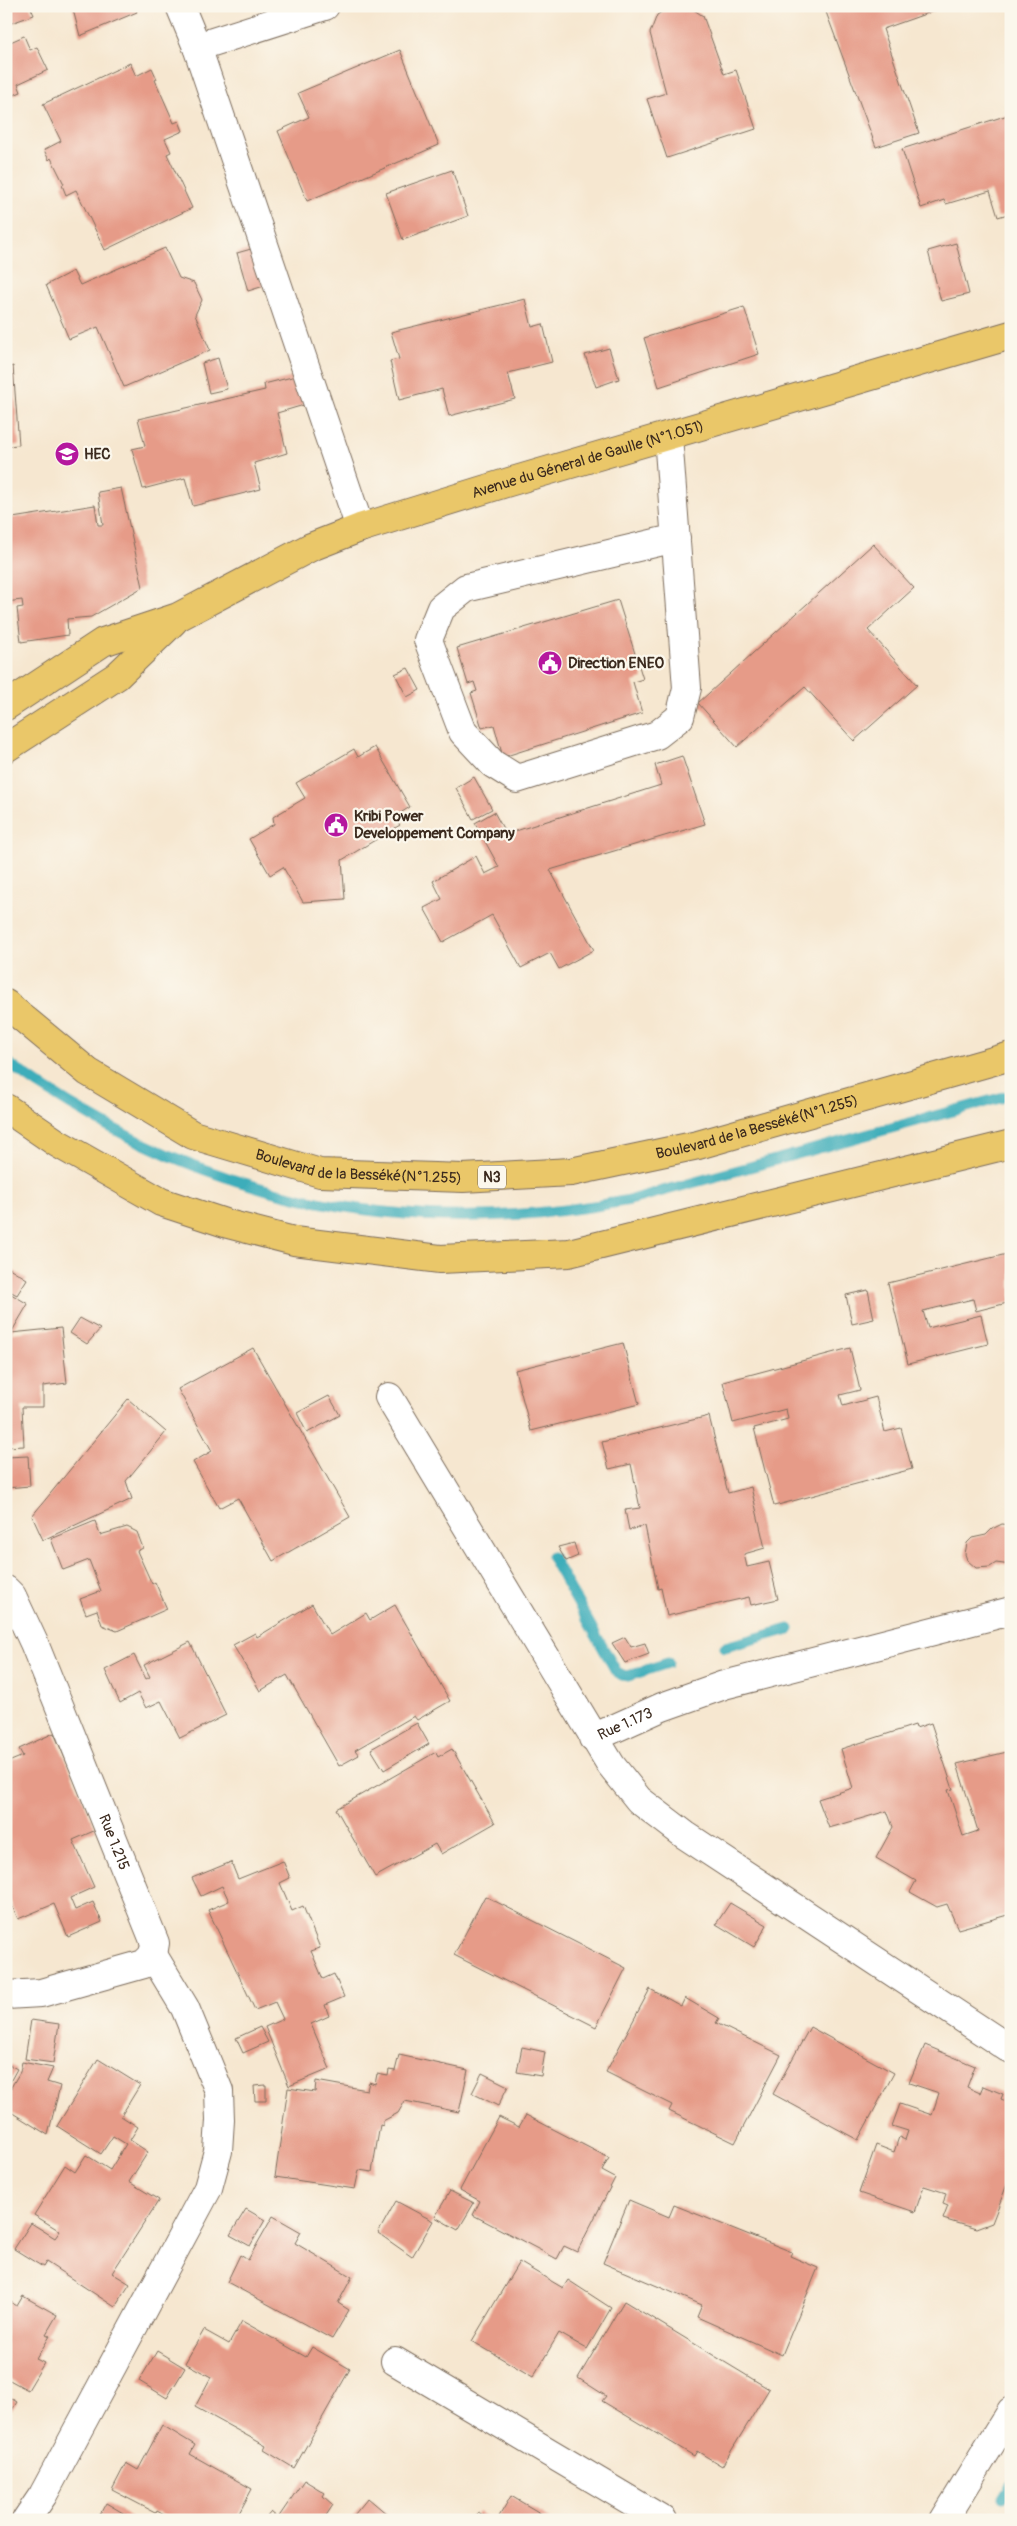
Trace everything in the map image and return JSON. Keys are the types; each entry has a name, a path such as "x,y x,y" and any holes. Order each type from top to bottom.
{"main road":[{"name":"Avenue du Géneral de Gaulle (N°1.051)","path":"6,706 103,642 178,617 310,547 360,528 509,482 1007,338"},
{"name":"Avenue du Géneral de Gaulle (N°1.051)","path":"6,748 118,676 178,617"},
{"name":"Boulevard de la Besséké(N°1.255)","path":"6,1004 88,1072 193,1135 320,1174 462,1178 571,1172 698,1145 1011,1056"},
{"path":"6,1108 57,1143 161,1202 228,1224 294,1241 440,1258 569,1253 1011,1144"}],"street":[{"path":"180,6 197,48 360,528"},
{"path":"197,48 325,6"},
{"path":"668,436 676,538 687,688 680,717 657,735 517,779 493,764 463,732 428,640 441,608 466,588 676,538"},
{"name":"Rue 1.173","path":"389,1397 593,1738 662,1707 724,1685 1011,1611"},
{"name":"Rue 1.215","path":"6,1590 12,1596 34,1643 148,1925 155,1943 153,1955"},
{"path":"593,1738 639,1800 685,1835 1011,2050"},
{"path":"6,1995 41,1993 144,1964 153,1955 185,2008 218,2091 220,2120 218,2151 208,2188 47,2486 26,2520"},
{"path":"395,2361 663,2520"},
{"path":"944,2520 1011,2412"}],"building":[{"path":"6,6 30,6 34,15 6,25"},
{"path":"72,6 134,6 137,12 80,36"},
{"path":"671,6 688,6 703,16 724,74 736,70 756,129 667,158 647,99 666,93 650,33 657,15"},
{"path":"842,6 948,6 883,29 919,133 876,147 826,12"},
{"path":"24,36 30,50 37,47 48,70 18,84 21,92 9,97 6,91 6,44"},
{"path":"400,50 439,145 307,201 278,131 309,117 298,93"},
{"path":"130,63 136,76 152,68 157,79 155,80 174,123 179,121 183,131 165,139 171,152 167,154 192,208 105,250 76,190 66,195 62,185 64,184 51,158 49,160 44,150 61,141 43,104"},
{"path":"1011,114 1011,213 998,217 990,191 946,204 944,200 921,208 902,149"},
{"path":"452,170 468,216 403,240 386,193"},
{"path":"956,243 969,294 941,301 928,251"},
{"path":"165,248 179,278 194,283 202,300 195,315 210,350 124,387 98,327 69,339 46,285 73,271 80,285"},
{"path":"251,249 264,286 248,291 237,253"},
{"path":"525,299 532,327 543,324 552,362 508,373 515,399 449,416 442,389 399,400 390,361 399,359 391,332"},
{"path":"744,307 759,354 659,387 644,338"},
{"path":"6,345 10,367 13,366 19,445 6,446"},
{"path":"609,348 619,379 596,387 585,355"},
{"path":"218,358 227,389 209,393 202,363"},
{"path":"296,376 304,405 277,413 287,453 254,463 261,489 193,506 185,478 143,489 132,449 145,446 138,419 265,390 264,384"},
{"path":"121,488 143,587 91,617 67,619 68,635 21,642 17,608 23,607 22,600 6,602 6,519 95,505 98,525 103,525 98,492"},
{"path":"873,544 914,588 868,630 917,685 854,741 805,687 737,747 698,703"},
{"name":"Direction ENEO","path":"618,600 643,679 633,682 642,713 503,757 494,725 482,728 471,693 477,691 474,682 468,684 457,648"},
{"path":"408,668 420,690 407,697 395,674"},
{"name":"Kribi Power Developpement Company","path":"375,747 410,807 394,817 400,825 342,860 345,899 303,902 283,867 270,875 249,839 274,824 273,817 305,798 296,783 354,749 358,757"},
{"path":"682,756 705,824 550,870 594,950 559,969 550,953 521,968 492,915 443,942 424,908 442,899 433,881 476,856 485,874 499,867 475,823 494,812 506,834 661,785 655,765"},
{"path":"474,777 492,809 473,819 456,788"},
{"path":"1011,1253 1011,1302 976,1311 973,1299 923,1311 928,1328 981,1315 988,1344 908,1364 888,1283"},
{"path":"6,1266 27,1279 17,1295 6,1289"},
{"path":"868,1290 874,1319 852,1324 846,1295"},
{"path":"6,1291 28,1304 11,1333 61,1328 67,1383 43,1386 43,1407 22,1407 24,1446 6,1447"},
{"path":"80,1318 100,1329 87,1344 70,1333"},
{"path":"623,1343 639,1404 531,1431 515,1370"},
{"path":"253,1348 350,1517 273,1561 238,1498 219,1508 193,1462 212,1451 178,1389"},
{"path":"850,1348 860,1390 840,1395 843,1406 876,1397 885,1432 901,1428 912,1469 774,1506 754,1428 788,1419 786,1409 733,1423 723,1382"},
{"path":"329,1396 340,1415 307,1433 297,1413"},
{"path":"128,1399 166,1432 126,1481 132,1499 43,1540 32,1516"},
{"path":"709,1416 728,1493 751,1487 765,1548 744,1554 747,1567 769,1562 778,1599 751,1605 749,1597 667,1616 661,1588 658,1589 645,1526 629,1530 625,1510 640,1508 631,1464 609,1469 602,1442"},
{"path":"28,1456 30,1486 6,1488 6,1457"},
{"path":"95,1521 100,1535 127,1527 137,1532 143,1548 137,1551 152,1584 155,1582 167,1609 117,1631 102,1625 97,1610 86,1614 80,1599 101,1591 89,1560 63,1570 51,1539"},
{"path":"1002,1524 1011,1525 1011,1565 996,1563 990,1567 976,1568 967,1560 965,1554 967,1543 972,1538 986,1535 992,1529"},
{"path":"574,1543 578,1556 566,1561 558,1547"},
{"path":"312,1604 330,1635 366,1613 370,1620 395,1605 450,1701 417,1720 414,1716 355,1750 359,1755 339,1766 287,1675 260,1691 233,1645 255,1633 257,1637"},
{"path":"625,1637 631,1647 645,1643 649,1654 625,1663 612,1643"},
{"path":"190,1642 226,1715 180,1738 161,1701 146,1708 138,1693 120,1703 105,1670 134,1655 146,1679 150,1677 144,1665"},
{"path":"417,1723 429,1744 384,1770 371,1749"},
{"path":"931,1723 953,1789 948,1790 963,1836 978,1831 957,1764 1011,1751 1011,1914 958,1929 947,1904 937,1907 910,1892 916,1881 876,1858 893,1827 887,1811 829,1828 818,1799 853,1788 841,1749 915,1725 916,1728"},
{"path":"54,1733 96,1830 73,1840 94,1887 70,1898 75,1910 93,1902 102,1922 68,1937 54,1904 18,1919 6,1892 6,1763 23,1756 19,1749"},
{"path":"452,1749 495,1823 441,1854 435,1844 375,1877 336,1809 436,1752 438,1757"},
{"path":"283,1861 290,1878 280,1883 292,1911 303,1906 320,1948 311,1951 323,1979 334,1974 344,1997 325,2005 329,2016 311,2024 330,2069 289,2086 265,2027 283,2019 275,2002 255,2010 208,1910 229,1901 222,1886 201,1896 192,1878 231,1862 238,1879"},
{"path":"485,1896 626,1968 596,2027 454,1955"},
{"path":"730,1903 767,1925 754,1947 716,1924"},
{"path":"650,1989 681,2006 685,1998 719,2018 716,2023 781,2055 735,2143 669,2111 672,2105 606,2072"},
{"path":"31,2020 59,2024 53,2063 25,2059"},
{"path":"260,2027 268,2042 243,2053 236,2038"},
{"path":"810,2027 894,2073 858,2140 773,2094"},
{"path":"925,2045 975,2066 967,2087 980,2093 983,2086 1003,2094 1001,2099 1011,2103 1011,2174 992,2223 976,2229 943,2219 948,2206 943,2204 946,2193 924,2186 915,2212 859,2193 876,2145 894,2152 899,2137 905,2140 908,2131 892,2126 900,2104 932,2115 939,2093 909,2083"},
{"path":"522,2047 545,2052 541,2076 517,2072"},
{"path":"399,2055 468,2070 459,2112 405,2101 398,2113 383,2121 383,2126 380,2125 372,2172 359,2170 355,2189 275,2177 288,2088 315,2092 316,2081 367,2090 369,2082 375,2084 377,2074 388,2076 389,2070 395,2071"},
{"path":"98,2059 140,2085 121,2116 138,2127 130,2140 148,2152 129,2182 159,2200 112,2273 130,2284 115,2307 46,2262 43,2267 14,2249 31,2223 55,2238 60,2231 34,2215 65,2165 75,2172 86,2155 110,2170 126,2144 113,2136 101,2154 57,2126"},
{"path":"22,2062 53,2068 47,2082 60,2086 48,2135 6,2109 6,2096 20,2072"},
{"path":"6,2063 17,2069 6,2089"},
{"path":"482,2073 508,2086 498,2106 472,2093"},
{"path":"266,2085 266,2101 255,2101 254,2086"},
{"path":"526,2115 609,2158 602,2171 615,2178 577,2252 564,2246 557,2259 473,2215 480,2201 460,2190 499,2117 519,2127"},
{"path":"450,2191 474,2203 458,2230 435,2217"},
{"path":"629,2200 669,2217 674,2205 792,2252 790,2256 818,2268 782,2355 697,2317 702,2305 603,2263"},
{"path":"396,2201 433,2221 412,2257 378,2233"},
{"path":"246,2209 265,2220 250,2246 230,2235"},
{"path":"273,2216 301,2232 295,2243 352,2277 338,2303 349,2310 332,2339 227,2282 240,2255 248,2260"},
{"path":"519,2262 563,2288 568,2280 611,2308 587,2349 559,2333 533,2377 472,2341"},
{"path":"23,2296 57,2315 46,2334 50,2336 36,2359 44,2363 28,2390 6,2378 6,2299 17,2306"},
{"path":"624,2301 769,2389 722,2466 697,2451 694,2456 602,2401 606,2396 578,2378"},
{"path":"242,2321 306,2357 312,2347 350,2369 294,2468 264,2450 266,2446 195,2407 211,2377 185,2363 204,2330 229,2344"},
{"path":"157,2351 185,2368 167,2398 139,2381"},
{"path":"6,2395 17,2402 6,2419"},
{"path":"162,2425 195,2445 190,2454 252,2489 237,2517 242,2520 173,2520 112,2490 126,2463 138,2470"},
{"path":"304,2480 325,2493 323,2496 333,2505 323,2520 264,2520 271,2512 278,2518"},
{"path":"511,2496 552,2520 497,2520"},
{"path":"368,2498 394,2520 350,2520"},
{"path":"106,2503 135,2520 97,2520"},
{"path":"478,2512 491,2520 474,2520"}],"waterway":[{"path":"6,1062 78,1109 151,1148 226,1177 303,1199 382,1212 462,1216 545,1212 630,1200 1011,1095"},
{"path":"552,1557 616,1671 628,1676 668,1663"},
{"path":"725,1647 789,1629"},
{"path":"1003,2498 1011,2485"}],"place":[{"name":"HEC","path":"67,454"},
{"name":"Direction ENEO","path":"550,663"},
{"name":"Kribi Power Developpement Company","path":"336,825"}]}
